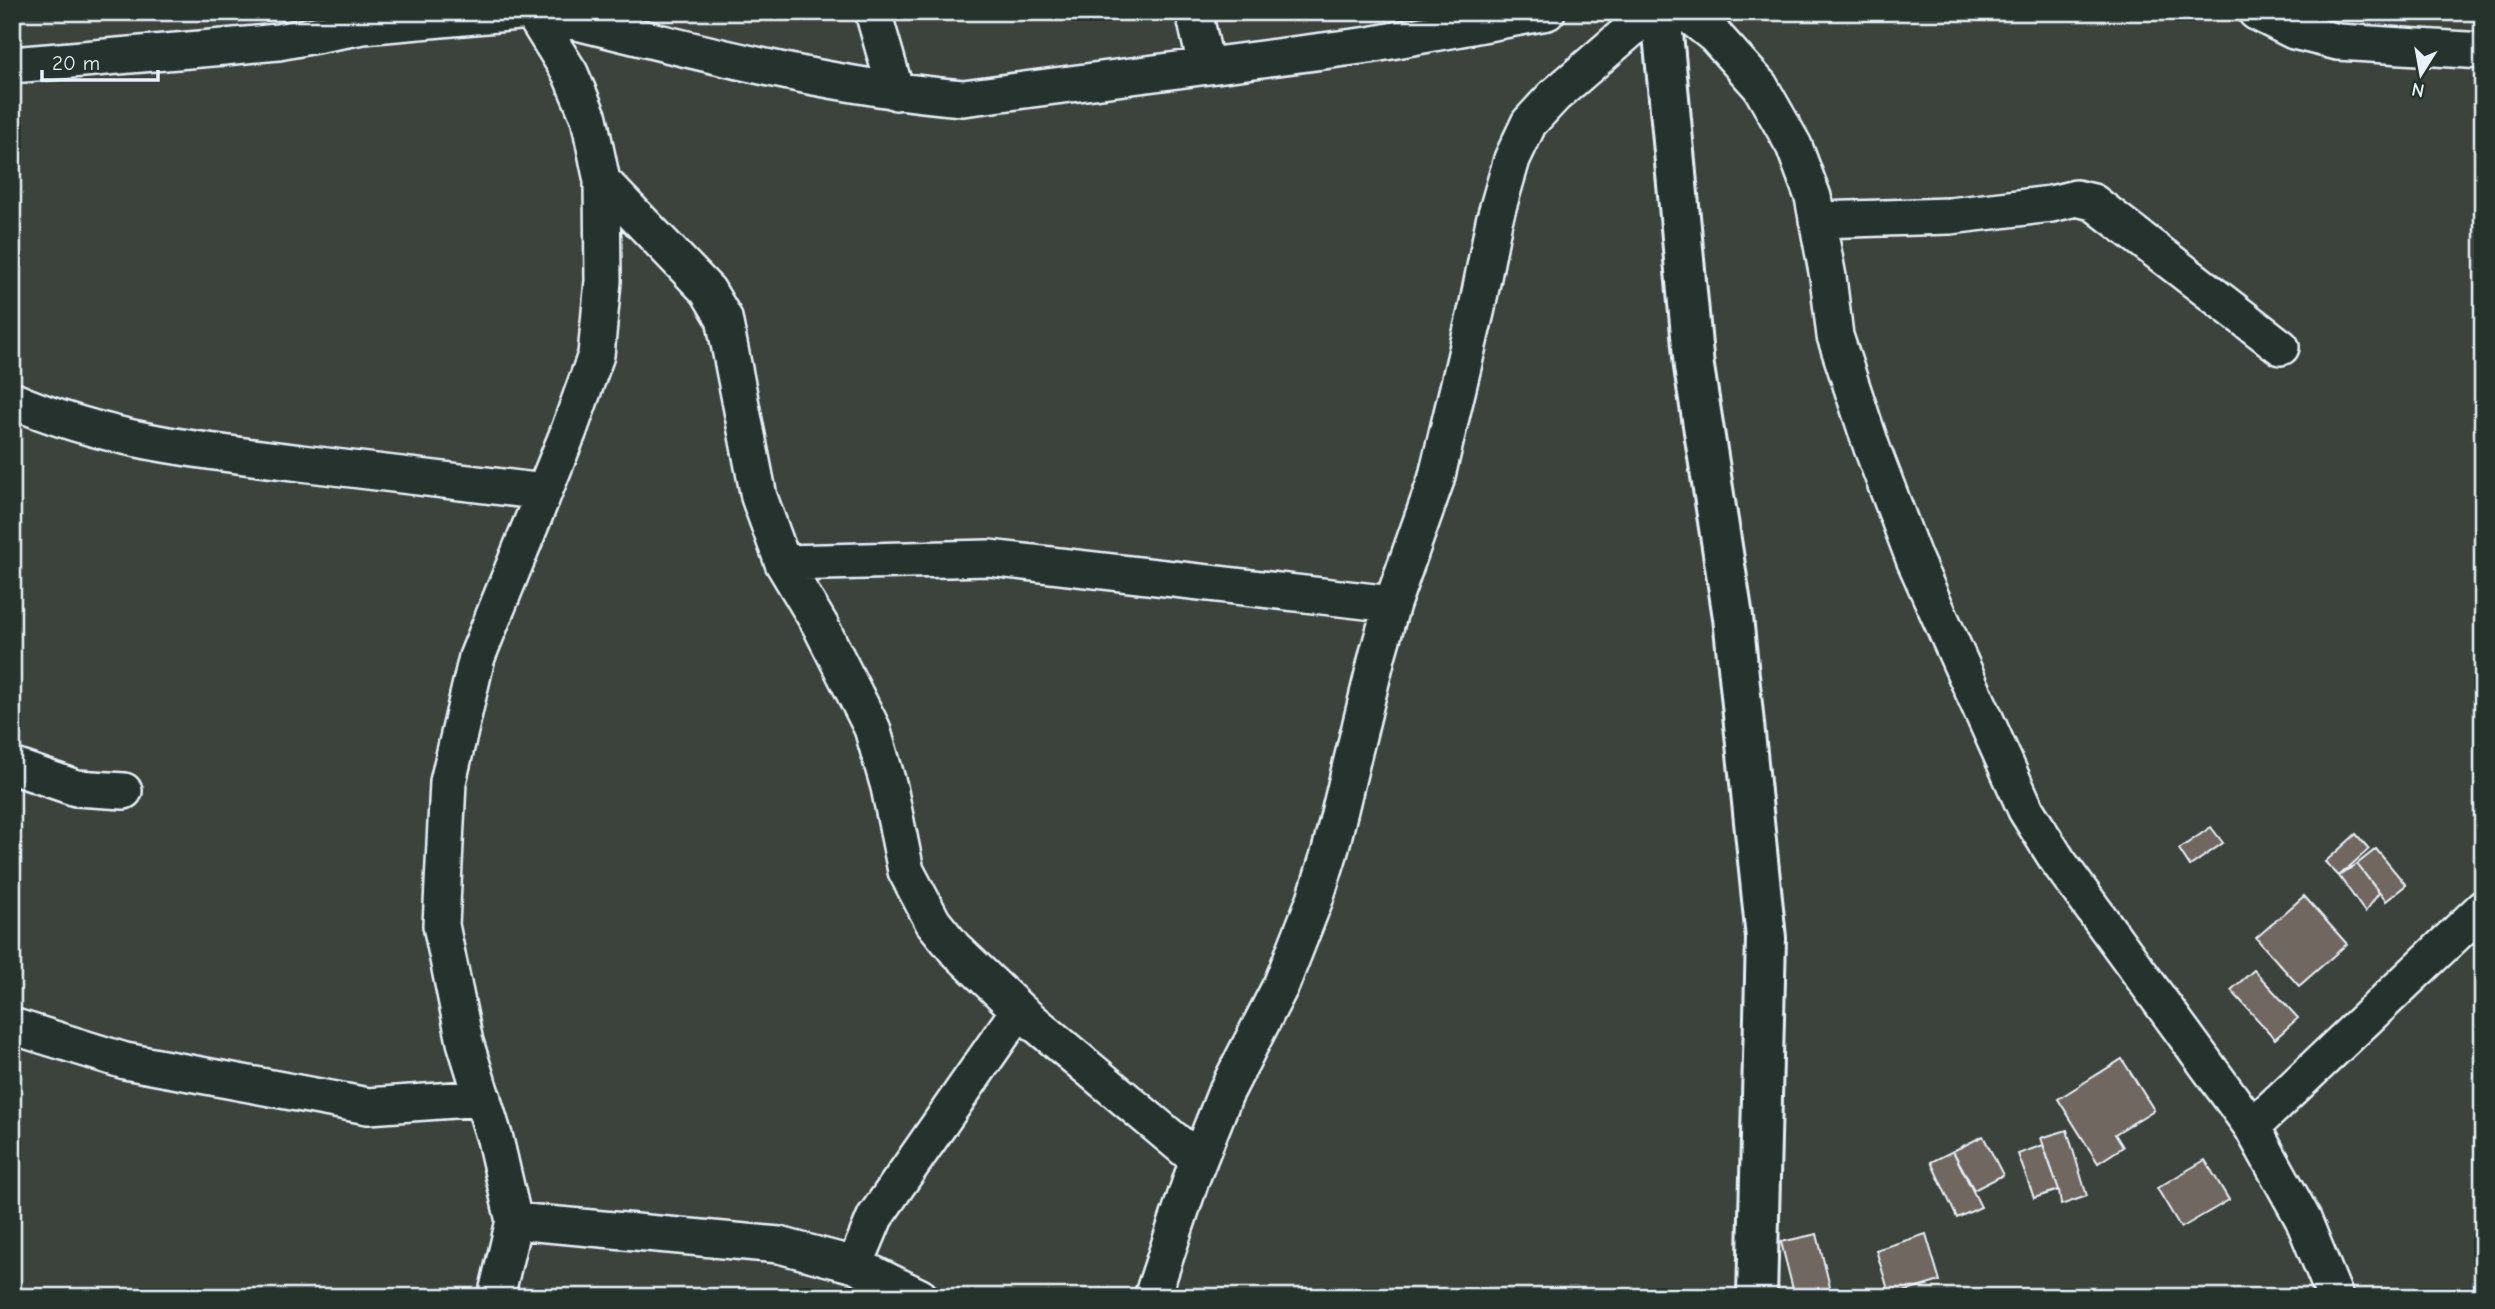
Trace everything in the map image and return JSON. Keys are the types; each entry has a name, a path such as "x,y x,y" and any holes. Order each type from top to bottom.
{"street":[{"path":"12,65 278,42 363,26 519,12"},
{"path":"534,12 814,77 897,92 963,98 1369,45 1547,12"},
{"path":"496,1297 514,1221 495,1139 465,1042 441,925 448,782 477,657 596,355 603,281 601,181 589,118 570,73 534,12"},
{"path":"873,12 897,92"},
{"path":"1194,12 1206,66"},
{"path":"1152,1297 1199,1160 1225,1094 1282,983 1315,899 1330,851 1392,604 1436,480 1478,308 1494,221 1512,159 1529,123 1554,96 1651,12"},
{"path":"1661,12 1694,367 1733,617 1766,938 1757,1297"},
{"path":"1685,12 1715,36 1760,86 1794,146 1813,197 1828,277 1835,337 1872,448 1914,559 2026,810 2058,861 2252,1128 2303,1219 2334,1297"},
{"path":"2256,12 2294,31 2338,42 2483,51"},
{"path":"601,181 708,291 724,318 759,496 783,563 820,625 872,728 889,787 906,871 933,922 954,948 1019,1010 1199,1160"},
{"path":"1817,220 1950,216 2051,204 2076,198 2093,202 2281,347"},
{"path":"12,400 106,433 208,452 544,492"},
{"path":"783,563 989,558 1392,604"},
{"path":"12,766 76,788 124,790"},
{"path":"2252,1128 2483,908"},
{"path":"855,1265 875,1217 1019,1010"},
{"path":"12,1026 125,1060 368,1106 483,1098"},
{"path":"514,1221 779,1245 855,1265 920,1297"}],"building":[{"path":"2211,827 2223,843 2190,866 2179,849"},
{"path":"2356,834 2369,849 2339,876 2325,862"},
{"path":"2376,849 2406,885 2386,901 2357,864"},
{"path":"2357,864 2379,893 2365,912 2339,876"},
{"path":"2304,896 2347,944 2299,986 2256,938"},
{"path":"2254,970 2298,1018 2275,1039 2231,990"},
{"path":"2122,1059 2154,1110 2115,1134 2123,1147 2098,1163 2058,1099"},
{"path":"2067,1130 2087,1196 2061,1205 2059,1190 2041,1138"},
{"path":"1983,1136 2003,1175 1974,1190 1953,1151"},
{"path":"2043,1145 2059,1190 2034,1198 2018,1154"},
{"path":"1953,1151 1981,1207 1957,1218 1931,1162"},
{"path":"2205,1160 2229,1200 2181,1228 2157,1188"},
{"path":"1817,1234 1831,1291 1795,1297 1781,1242"},
{"path":"1926,1234 1940,1281 1890,1296 1876,1250"}]}
